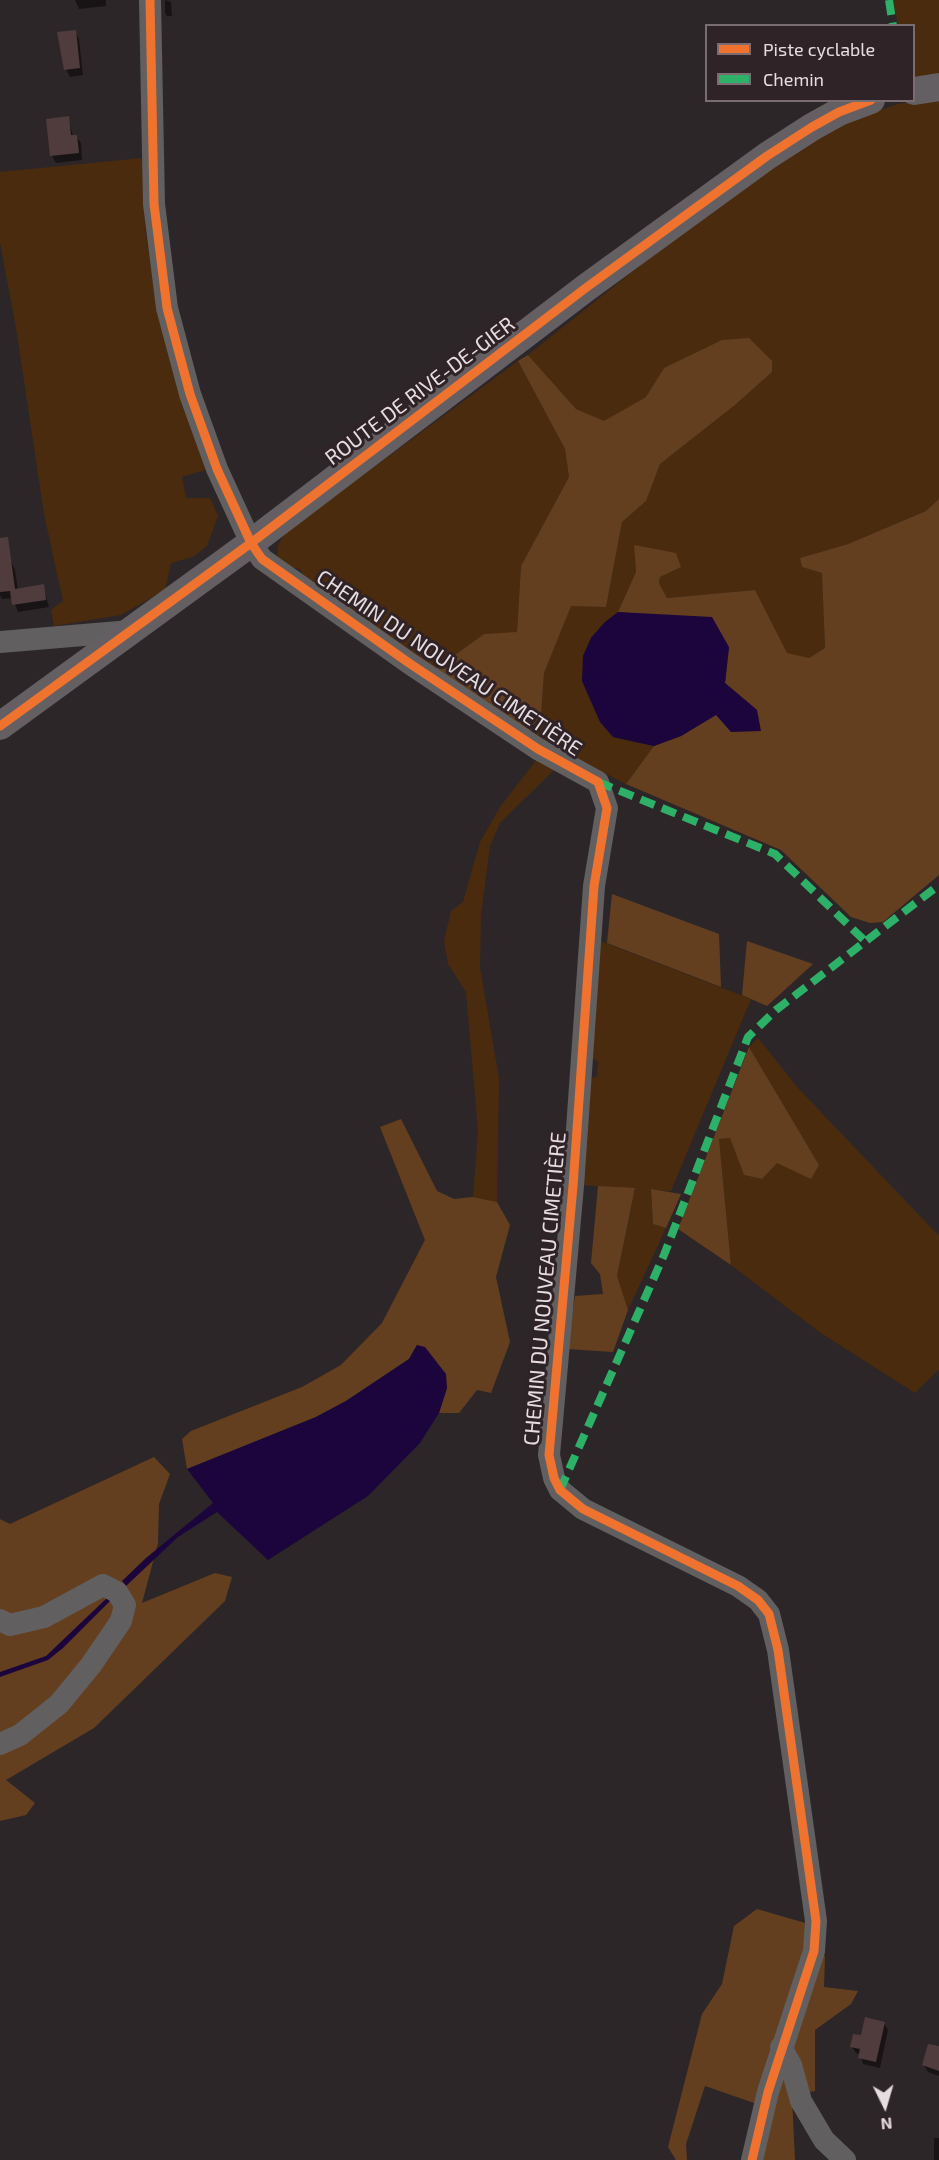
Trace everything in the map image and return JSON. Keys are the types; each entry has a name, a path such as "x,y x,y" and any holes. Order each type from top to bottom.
{"main road":[{"path":"915,91 939,87"},
{"name":"ROUTE DE RIVE-DE-GIER","path":"0,726 251,543 587,286 767,156 812,127 867,102"}],"street":[{"name":"CHEMIN DU NOUVEAU CIMETIÈRE","path":"150,0 154,193 165,298 190,394 218,469 251,543 262,559 409,663 538,749 598,782 607,808 592,908 573,1186 549,1455 560,1490 583,1509 738,1586 758,1600 769,1614 780,1661 816,1921 814,1951 781,2047 752,2160"},
{"path":"0,642 132,631"},
{"path":"0,1620 10,1625 44,1617 102,1585 117,1592 124,1605 121,1621 59,1704 20,1735 0,1743"},
{"path":"781,2047 791,2065 801,2101 824,2139 845,2160"}],"shaded area":[{"path":"893,0 939,0 939,80 915,81 915,24 898,24"},
{"path":"939,98 939,499 926,511 848,544 800,558 802,567 822,573 825,648 809,658 787,654 755,590 667,598 659,583 660,576 635,545 636,572 618,612 591,638 583,656 613,737 654,746 626,784 527,733 541,715 544,673 571,605 606,607 622,522 646,501 660,464 735,405 772,372 772,361 664,368 646,397 604,422 576,409 528,355 682,232 798,151 853,120 898,104"},
{"path":"143,158 145,227 157,312 205,470 182,477 186,498 210,498 218,516 207,546 193,557 171,563 165,590 121,615 54,626 51,610 63,601 44,514 17,334 0,242 0,172"},
{"path":"749,338 772,361 772,372 735,405 660,464 646,501 622,522 606,607 571,606 544,673 541,715 527,733 434,670 484,634 517,632 521,566 569,477 565,449 518,361 528,355 576,409 604,421 646,397 664,368 722,340"},
{"path":"518,361 565,449 569,477 521,566 517,633 484,634 434,670 305,582 300,569 285,567 277,560 278,545 286,532"},
{"path":"939,499 939,875 883,922 870,923 851,917 781,850 626,784 654,746 681,736 716,715 757,710 725,683 729,647 645,615 618,612 636,572 634,545 676,553 681,567 660,577 659,583 667,598 755,590 787,653 809,658 825,648 822,573 802,567 800,558 848,544 926,511"},
{"path":"618,612 712,617 729,647 725,683 757,710 761,731 731,732 716,715 681,736 654,746 613,737 600,722 582,681 583,656 591,638"},
{"path":"538,758 556,768 500,823 490,846 481,915 480,968 499,1078 497,1202 473,1197 478,1131 466,992 448,964 444,941 451,911 463,902 480,842 500,807"},
{"path":"612,894 719,934 721,987 607,943"},
{"path":"600,941 751,999 671,1191 651,1190 653,1224 666,1228 628,1310 617,1276 635,1189 581,1185 589,1080 597,1076 598,1062 590,1057"},
{"path":"747,941 813,964 767,1006 742,995"},
{"path":"758,1038 799,1089 939,1236 939,1369 915,1393 821,1333 731,1265 719,1139 730,1138 744,1175 762,1179 777,1162 819,1165 749,1047"},
{"path":"749,1047 819,1165 811,1179 777,1163 762,1179 744,1175 730,1138 719,1139 731,1265 678,1229"},
{"path":"401,1119 437,1191 454,1199 473,1197 497,1202 510,1225 496,1277 510,1342 491,1393 477,1390 459,1413 439,1413 447,1388 417,1345 409,1359 346,1401 316,1417 187,1469 182,1439 191,1431 302,1387 341,1365 382,1323 425,1240 380,1127"},
{"path":"598,1186 635,1188 617,1276 628,1310 613,1352 567,1349 575,1296 603,1294 600,1274 591,1263"},
{"path":"651,1189 681,1194 666,1228 653,1224"},
{"path":"417,1345 425,1347 446,1374 447,1388 439,1413 420,1443 368,1496 268,1560 217,1512 178,1537 126,1586 122,1581 146,1558 213,1503 187,1469 316,1417 346,1401 409,1359"},
{"path":"154,1457 170,1474 159,1504 158,1543 142,1603 215,1573 232,1577 225,1601 94,1728 6,1780 35,1803 26,1815 0,1821 0,1519 10,1524"},
{"path":"109,1596 112,1599 48,1660 0,1677 0,1672 46,1656"},
{"path":"757,1909 809,1924 807,1948 757,2104 705,2086 686,2144 687,2160 676,2160 668,2147 702,2014 722,1984 734,1926"},
{"path":"825,1956 824,1987 858,1991 851,2004 815,2030 815,2091 804,2093 788,2046 819,1957"},
{"path":"783,2064 792,2097 795,2160 759,2160"}],"building":[{"path":"76,30 80,68 64,70 57,32"},
{"path":"69,116 71,135 77,135 79,153 50,156 46,119"},
{"path":"8,537 15,589 44,584 46,600 12,605 10,591 0,592 0,538"},
{"path":"865,2017 885,2022 876,2062 858,2058 860,2049 850,2047 853,2034 861,2035"},
{"path":"928,2044 939,2046 939,2071 922,2065"}],"marked path":[{"path":"889,0 893,24"},
{"path":"598,782 775,854 866,942"},
{"path":"560,1490 664,1255 748,1037 776,1010 939,885"}],"cycle path":[{"path":"150,0 154,204 167,308 190,394 217,469 251,543 262,559 409,663 538,749 598,782 607,808 594,886 573,1186 549,1455 554,1478 560,1490 583,1509 738,1586 758,1600 769,1614 778,1650 816,1921 814,1951 768,2092 752,2160"},
{"path":"0,726 251,543 587,287 767,156 839,112 866,102"}]}
